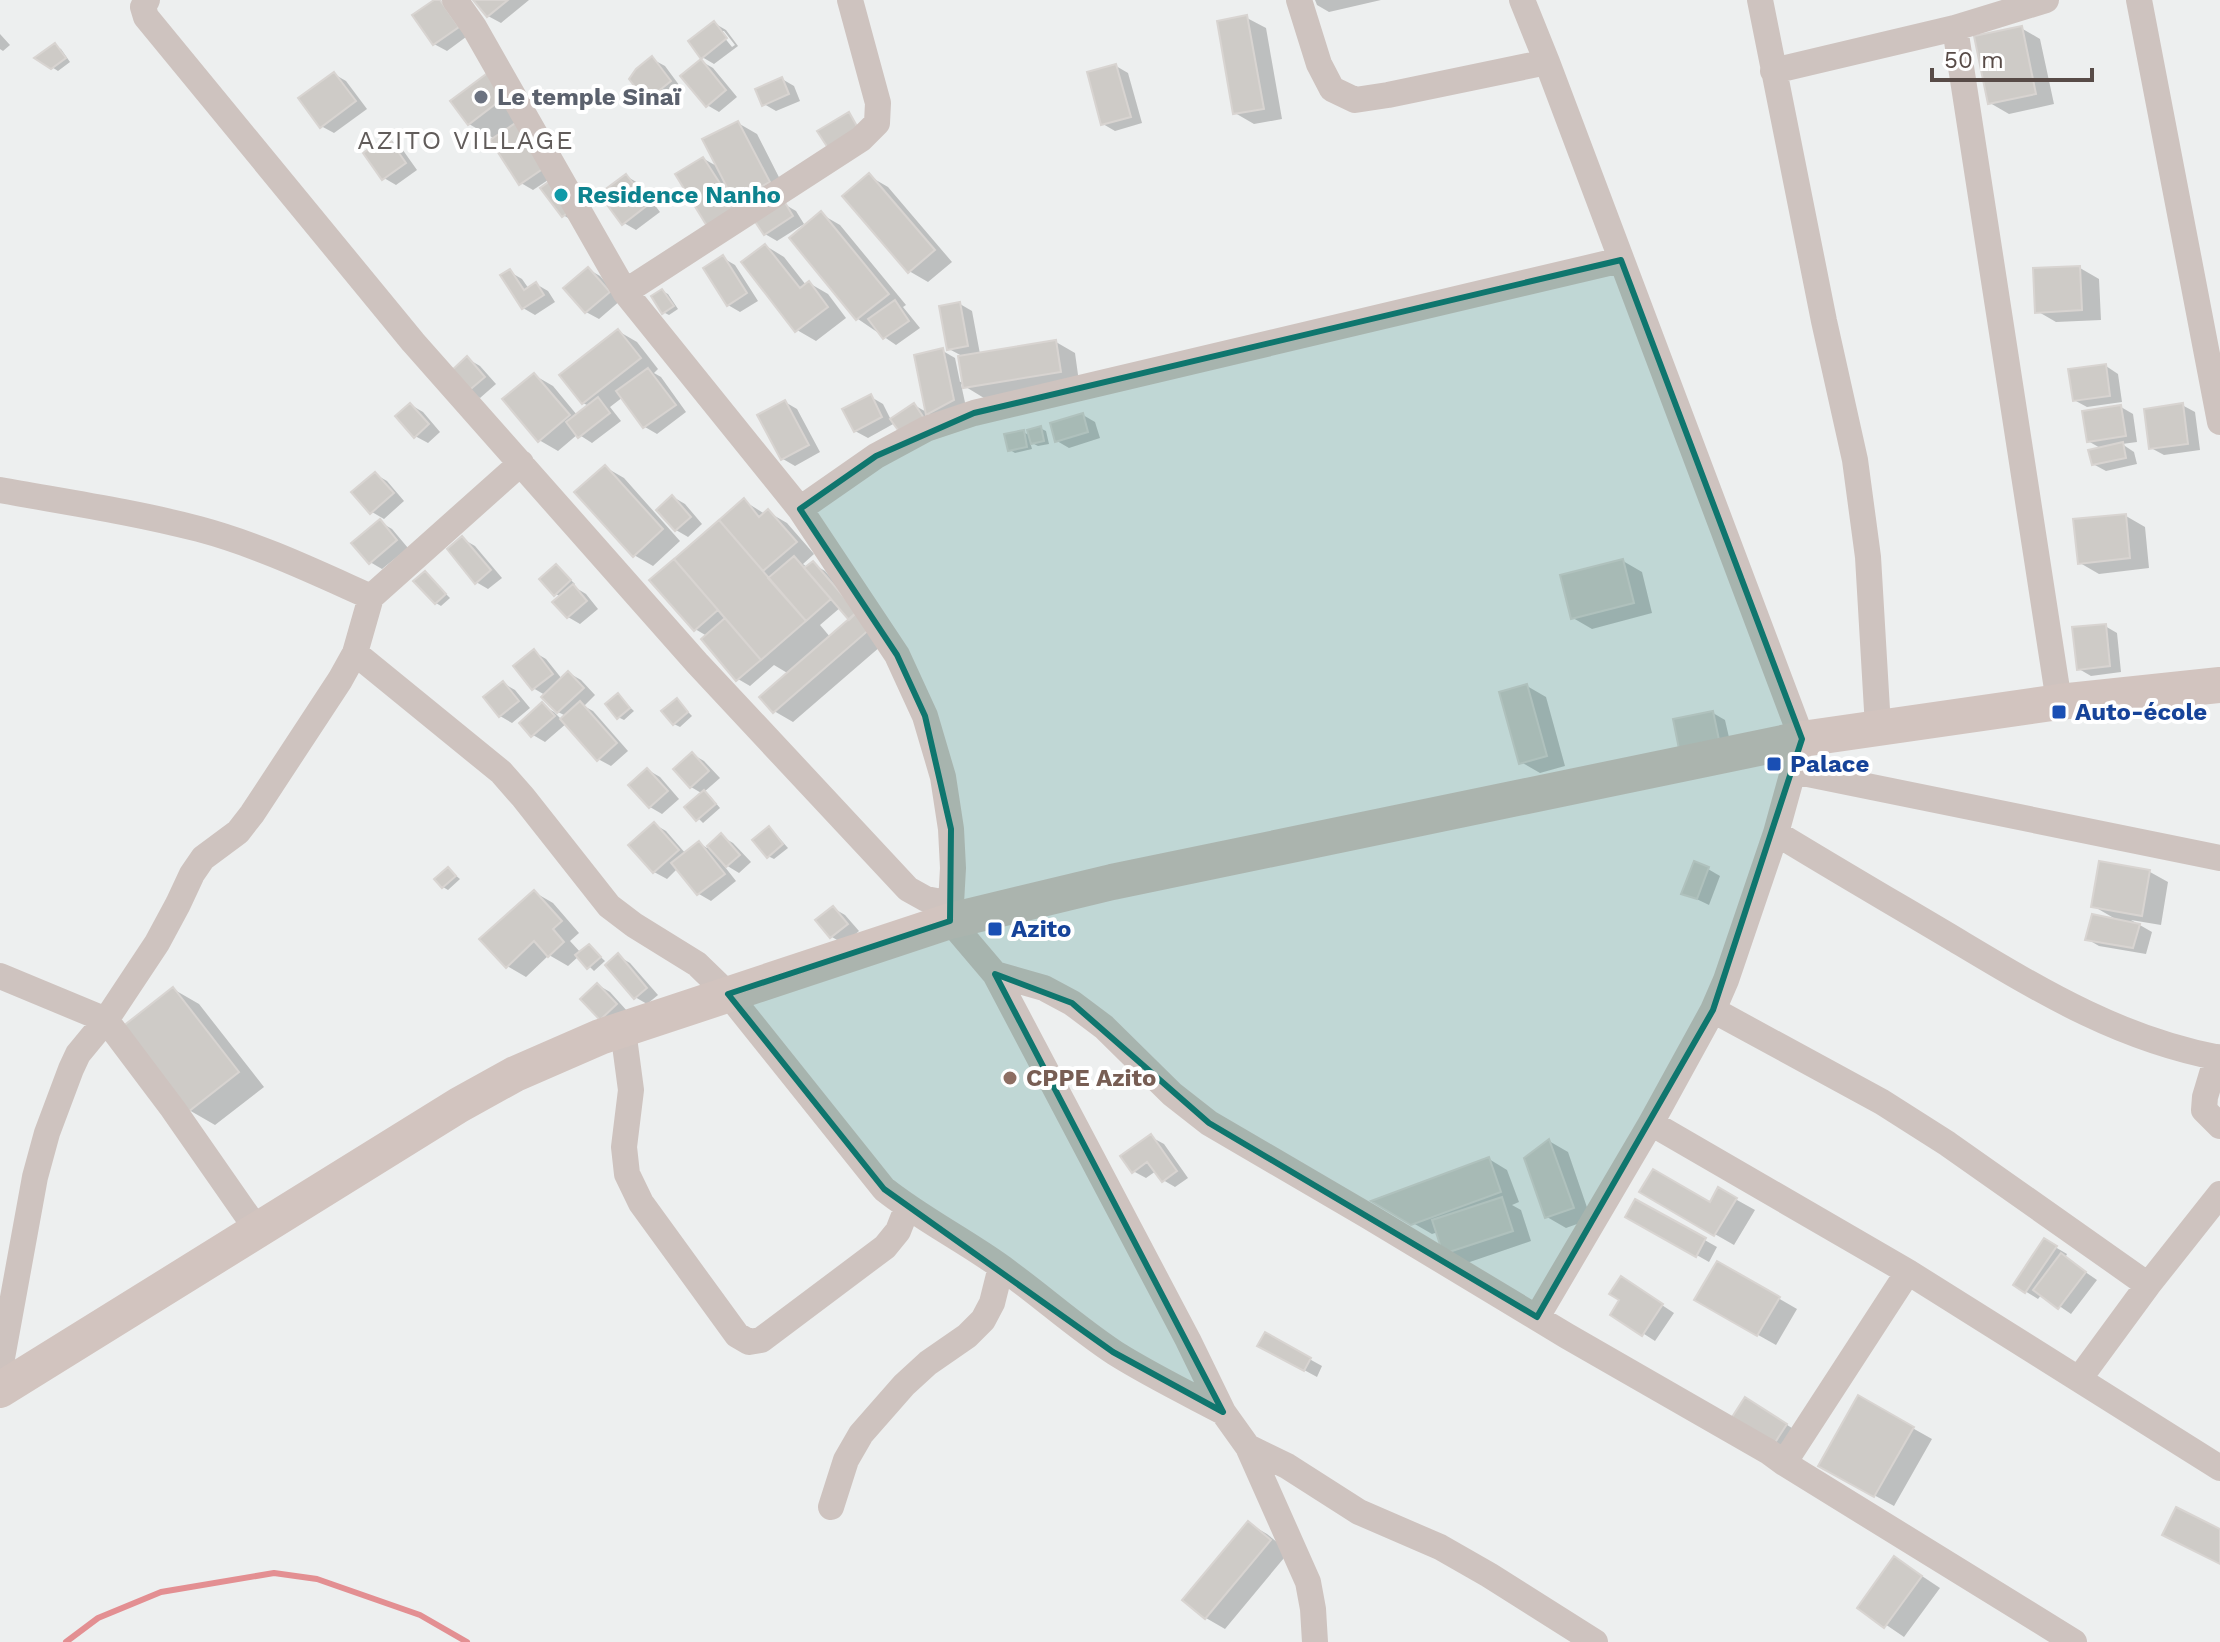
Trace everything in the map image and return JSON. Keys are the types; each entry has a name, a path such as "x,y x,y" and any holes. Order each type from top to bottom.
{"street":[{"path":"147,0 143,7 146,17 403,330 697,663 908,889 951,913 995,974 1223,1412 1248,1447 1308,1582 1315,1642"},
{"path":"455,0 474,27 625,292 800,509 897,655 925,716 943,777 951,829 951,913"},
{"path":"625,292 861,139 877,123 878,103 850,0"},
{"path":"1299,0 1319,64 1332,89 1355,100 1547,62"},
{"path":"1522,0 1621,260 1798,755 1776,833 1713,1010 1651,1123 1537,1317"},
{"path":"1760,0 1855,460 1868,557 1878,727"},
{"path":"1773,71 1955,28 2046,0"},
{"path":"2139,0 2220,422"},
{"path":"1955,28 2059,702"},
{"path":"800,509 876,456 926,429 974,413 1621,260"},
{"path":"0,1369 35,1177 47,1133 78,1054 106,1020 157,943 203,858 238,832 252,814 340,680 355,653 371,597 521,463"},
{"path":"0,490 200,529 269,552 371,597"},
{"path":"355,653 501,772 609,906 697,964 728,994 884,1189 907,1208 1001,1267 1113,1352 1223,1412"},
{"path":"0,1390 486,1089 557,1055 623,1030 951,913 1798,755 1878,727 2059,702 2220,685"},
{"path":"1798,755 2220,858"},
{"path":"1776,833 2052,997 2119,1029 2218,1058 2205,1097 2204,1110 2220,1126"},
{"path":"995,974 1044,988 1072,1003 1104,1027 1172,1094 1209,1123 1769,1452 2074,1642"},
{"path":"0,976 106,1020 258,1231"},
{"path":"1713,1010 1882,1102 1948,1144 2148,1285"},
{"path":"623,1030 631,1090 624,1147 627,1174 641,1203 737,1335 749,1342 761,1340 885,1247 898,1231 907,1208"},
{"path":"1651,1123 1908,1272 2220,1468"},
{"path":"2079,1379 2220,1194"},
{"path":"831,1507 846,1460 861,1434 904,1385 983,1320 992,1303 1001,1267"},
{"path":"1784,1463 1908,1272"},
{"path":"1248,1447 1287,1466 1359,1512 1440,1547 1595,1642"}],"highlighted area":[{"path":"1621,260 1802,739 1713,1010 1537,1317 1209,1123 1072,1003 995,974 1223,1412 1113,1352 884,1189 728,994 950,921 951,829 925,716 897,655 800,509 876,456 974,413"}],"building":[{"path":"434,0 440,0 459,27 433,45 412,15"},
{"path":"473,0 508,0 487,17"},
{"path":"1247,15 1264,109 1233,114 1217,21"},
{"path":"714,21 727,38 701,59 688,41"},
{"path":"2022,26 2036,94 1988,104 1974,36"},
{"path":"55,43 66,58 51,69 34,58"},
{"path":"652,56 671,81 646,101 629,79"},
{"path":"701,59 726,90 706,107 680,76"},
{"path":"1116,64 1131,117 1101,125 1087,72"},
{"path":"334,72 356,101 320,128 298,98"},
{"path":"489,72 506,96 468,125 450,101"},
{"path":"782,77 789,94 762,106 755,89"},
{"path":"849,112 859,130 828,148 817,131"},
{"path":"738,121 770,182 734,201 702,139"},
{"path":"517,122 547,166 519,185 490,140"},
{"path":"387,136 406,163 382,180 363,153"},
{"path":"703,157 736,208 707,226 675,174"},
{"path":"869,173 935,250 908,273 842,196"},
{"name":"Residence Nanho","path":"560,174 581,203 562,217 540,188"},
{"path":"626,174 649,204 622,225 599,194"},
{"path":"784,201 793,216 764,235 754,220"},
{"path":"821,211 889,294 856,320 789,238"},
{"path":"765,244 800,288 809,281 828,307 795,332 741,262"},
{"path":"723,255 747,293 727,306 703,268"},
{"path":"2080,266 2082,310 2035,313 2033,268"},
{"path":"588,267 610,292 585,313 563,288"},
{"path":"510,269 524,290 536,282 544,295 522,309 500,275"},
{"path":"662,289 674,306 662,314 651,296"},
{"path":"895,300 909,321 883,339 868,319"},
{"path":"960,302 968,346 947,350 939,306"},
{"path":"618,329 641,358 582,404 559,375"},
{"path":"1056,340 1061,372 963,388 958,356"},
{"path":"943,348 954,400 926,415 914,355"},
{"path":"467,356 485,377 466,393 449,373"},
{"path":"2106,364 2110,396 2073,401 2068,369"},
{"path":"648,368 676,405 643,428 616,391"},
{"path":"534,373 570,415 538,442 502,399"},
{"path":"871,394 882,417 854,432 842,409"},
{"path":"598,397 610,413 578,438 566,422"},
{"path":"785,400 809,445 781,460 757,415"},
{"path":"410,403 429,424 414,438 395,416"},
{"path":"914,403 924,418 901,434 890,419"},
{"path":"2183,403 2188,444 2149,449 2144,409"},
{"path":"2121,405 2126,436 2087,442 2082,411"},
{"path":"1083,413 1088,432 1055,442 1050,423"},
{"path":"1041,426 1044,441 1031,444 1027,430"},
{"path":"1024,430 1027,447 1008,451 1004,434"},
{"path":"2123,442 2126,458 2092,465 2088,450"},
{"path":"605,465 663,529 633,557 574,492"},
{"path":"375,472 394,493 370,514 351,492"},
{"path":"672,495 691,517 675,531 656,510"},
{"path":"744,498 759,517 768,509 797,542 763,571 719,520"},
{"path":"2126,514 2130,558 2078,564 2073,519"},
{"path":"380,519 397,540 369,564 351,543"},
{"path":"719,520 806,621 761,660 674,559"},
{"path":"462,536 491,570 475,584 447,549"},
{"path":"794,556 831,599 806,621 768,578"},
{"path":"674,559 718,610 694,631 649,580"},
{"path":"1623,559 1634,603 1571,619 1560,575"},
{"path":"813,561 857,612 849,620 804,568"},
{"path":"556,564 571,580 554,596 539,579"},
{"path":"425,571 446,594 435,604 413,581"},
{"path":"573,584 587,601 567,618 552,602"},
{"path":"857,612 871,628 773,713 759,697"},
{"path":"725,618 761,660 736,681 701,639"},
{"path":"2106,624 2110,666 2077,670 2072,627"},
{"path":"534,649 553,674 532,690 513,666"},
{"path":"568,671 584,688 557,713 541,697"},
{"path":"503,681 519,701 499,717 483,697"},
{"path":"1527,684 1547,756 1519,764 1499,692"},
{"path":"618,693 630,708 617,719 605,704"},
{"path":"677,698 688,712 673,725 661,711"},
{"path":"580,701 617,743 597,761 560,719"},
{"path":"542,702 555,716 531,737 519,723"},
{"path":"1713,711 1719,740 1679,749 1673,719"},
{"path":"692,752 709,771 690,788 673,769"},
{"path":"647,768 668,791 649,808 628,785"},
{"path":"704,790 716,804 696,821 684,807"},
{"path":"654,822 679,850 653,873 628,845"},
{"path":"769,826 783,844 767,858 752,840"},
{"path":"721,833 740,855 726,867 707,846"},
{"path":"699,841 725,874 697,895 671,863"},
{"path":"1694,861 1709,867 1697,899 1681,894"},
{"path":"2099,861 2150,870 2142,916 2091,907"},
{"path":"448,867 456,876 442,888 434,879"},
{"path":"534,890 562,921 553,929 564,942 548,957 534,941 506,968 479,939"},
{"path":"833,906 848,924 830,938 815,920"},
{"path":"2092,914 2140,924 2133,948 2085,940"},
{"path":"589,944 601,957 587,969 575,955"},
{"path":"618,953 647,988 634,999 605,965"},
{"path":"597,983 617,1004 600,1020 580,999"},
{"path":"173,987 239,1072 188,1112 122,1027"},
{"path":"1151,1134 1177,1171 1162,1182 1147,1162 1132,1173 1120,1156"},
{"path":"1549,1139 1574,1208 1545,1218 1524,1158"},
{"path":"1489,1157 1501,1192 1411,1225 1371,1201"},
{"path":"1653,1169 1710,1202 1718,1187 1737,1198 1714,1236 1639,1192"},
{"path":"1502,1197 1513,1231 1443,1254 1432,1220"},
{"path":"1635,1199 1706,1238 1696,1257 1625,1217"},
{"path":"2044,1238 2057,1246 2025,1293 2013,1285"},
{"path":"2061,1253 2086,1272 2058,1309 2033,1290"},
{"path":"1717,1261 1780,1297 1757,1336 1694,1300"},
{"path":"1621,1276 1663,1304 1642,1336 1610,1315 1619,1300 1609,1294"},
{"path":"1265,1332 1311,1358 1304,1371 1257,1346"},
{"path":"1858,1395 1914,1427 1874,1497 1818,1466"},
{"path":"1745,1397 1787,1424 1769,1452 1727,1425"},
{"path":"2176,1507 2220,1529 2220,1564 2162,1535"},
{"path":"1248,1521 1271,1540 1205,1619 1182,1600"},
{"path":"1894,1556 1922,1576 1884,1628 1857,1608"}],"waterway":[{"path":"66,1642 98,1618 161,1592 274,1573 317,1579 420,1615 467,1642"}],"place":[{"name":"Le temple Sinaï","path":"481,97"},
{"name":"Residence Nanho","path":"561,195"},
{"name":"Auto-école","path":"2059,712"},
{"name":"Palace","path":"1774,764"},
{"name":"Azito","path":"995,929"},
{"name":"CPPE Azito","path":"1010,1078"}],"district":[{"name":"AZITO VILLAGE","path":"466,140"}]}
